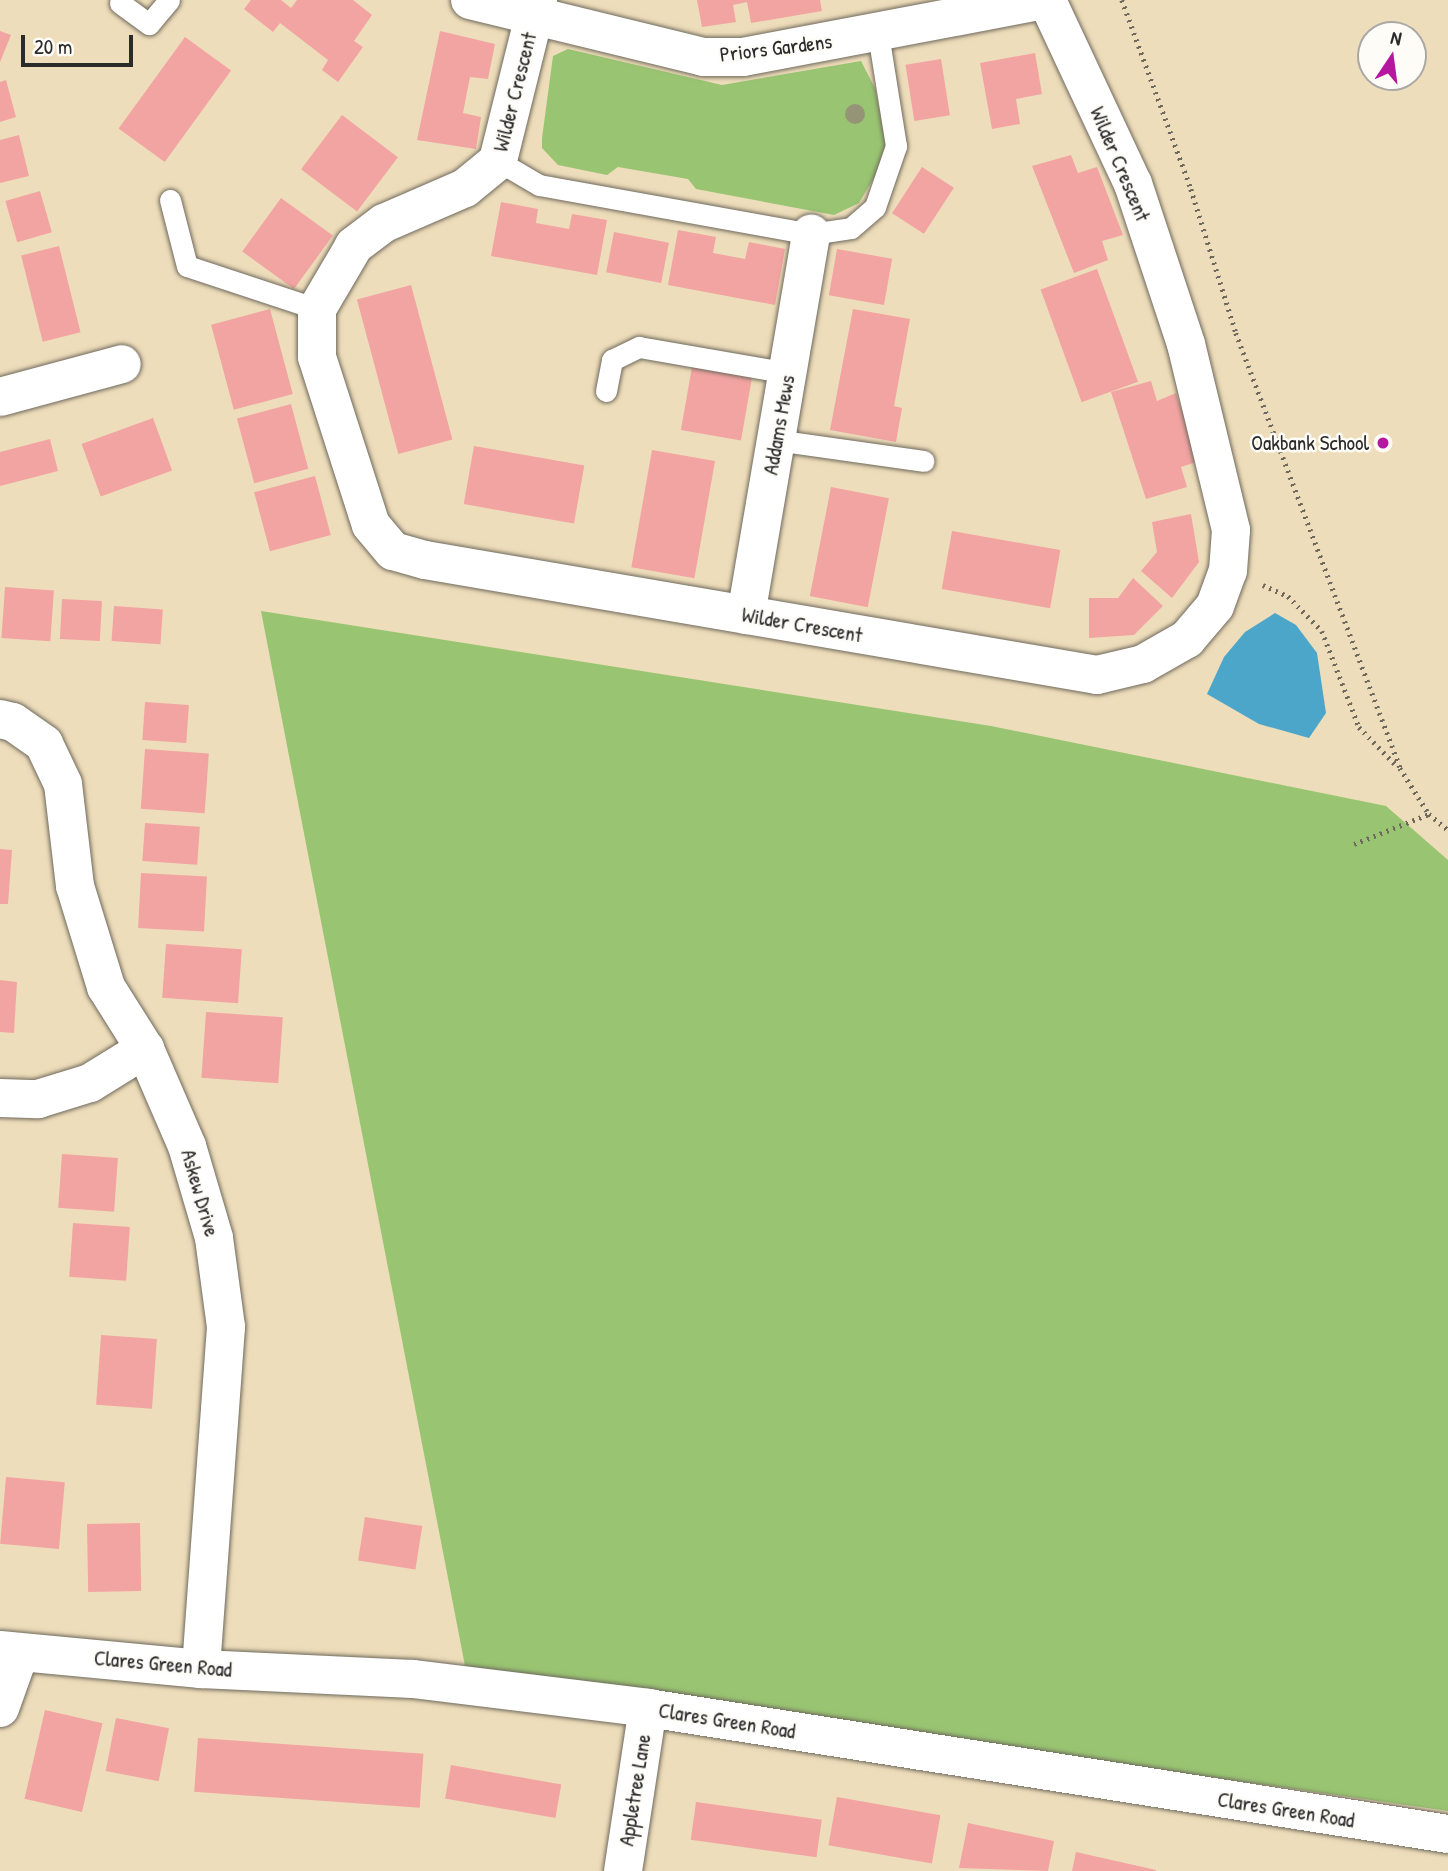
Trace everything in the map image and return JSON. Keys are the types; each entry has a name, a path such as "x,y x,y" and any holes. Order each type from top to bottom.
{"street":[{"name":"Priors Gardens","path":"470,0 536,9 703,57 743,57 1045,0"},
{"name":"Wilder Crescent","path":"536,9 498,161 465,188 384,223 354,246 317,309 317,357 371,525 393,551 1097,675 1143,664 1187,639 1215,606 1228,572 1231,530 1224,491 1186,344 1133,184 1045,0"},
{"name":"Addams Mews","path":"746,615 811,234"},
{"path":"1,391 122,364"},
{"name":"Askew Drive","path":"0,719 55,737 75,886 106,987 145,1049 187,1146 214,1238 226,1327 201,1669"},
{"path":"0,1098 38,1099 90,1083 145,1049"},
{"path":"0,1708 10,1651"},
{"name":"Clares Green Road","path":"10,1651 201,1669 413,1679 648,1708 1448,1834"},
{"name":"Appletree Lane","path":"623,1871 648,1708"}],"lane":[{"path":"120,3 149,24 169,0"},
{"path":"498,161 539,185 811,234 851,228 875,207 890,175 897,146 878,33"},
{"path":"170,200 187,266 317,309"},
{"path":"606,391 612,360 639,347 788,373"},
{"path":"776,440 925,461"}],"path":[{"path":"1122,0 1191,189 1236,332 1400,768 1429,814 1448,830"},
{"path":"1228,572 1288,596 1322,631 1359,727 1400,768"},
{"path":"1354,844 1429,814"}],"green space":[{"path":"568,49 722,85 861,61 875,88 886,143 875,176 859,203 834,215 696,189 688,179 618,167 607,175 558,165 542,148 542,138 553,56"},
{"path":"261,611 991,726 1386,806 1448,860 1448,1811 466,1671"}],"water":[{"path":"1275,613 1296,625 1317,653 1326,713 1309,738 1259,724 1207,694 1224,657 1245,632"}],"building":[{"path":"251,0 281,0 291,8 297,0 353,0 372,15 354,41 363,47 338,82 322,70 328,60 280,23 273,32 244,9"},
{"path":"697,0 820,0 822,11 751,23 747,2 733,5 736,22 702,27"},
{"path":"0,31 11,35 0,62"},
{"path":"440,31 495,44 488,79 470,77 463,113 481,117 476,149 417,140"},
{"path":"185,37 231,71 165,162 119,128"},
{"path":"1035,53 1042,94 1016,99 1020,124 992,129 980,63"},
{"path":"941,59 950,115 914,121 905,65"},
{"path":"6,80 16,117 0,122 0,82"},
{"path":"342,115 398,157 357,211 301,169"},
{"path":"19,135 29,176 0,183 0,140"},
{"path":"1071,155 1078,173 1097,167 1123,235 1102,241 1108,260 1074,273 1032,166"},
{"path":"922,167 954,188 924,234 892,213"},
{"path":"40,191 52,232 17,242 5,201"},
{"path":"281,198 333,236 294,289 242,251"},
{"path":"501,202 538,209 536,223 569,229 572,214 607,220 597,275 491,256"},
{"path":"678,230 716,237 713,253 745,259 749,242 785,249 775,305 668,285"},
{"path":"614,232 669,243 661,283 606,272"},
{"path":"59,246 81,332 43,342 21,255"},
{"path":"837,249 892,259 884,305 829,295"},
{"path":"1097,269 1138,382 1082,402 1041,290"},
{"path":"411,285 452,440 398,454 357,299"},
{"path":"270,309 293,394 234,410 211,325"},
{"path":"853,309 910,319 894,406 902,408 896,442 830,430"},
{"path":"692,367 752,378 741,441 681,430"},
{"path":"1151,381 1157,401 1176,393 1199,461 1181,467 1187,487 1146,499 1111,392"},
{"path":"291,404 308,469 254,483 237,418"},
{"path":"153,418 172,471 101,497 82,444"},
{"path":"50,439 58,471 0,486 0,452"},
{"path":"474,446 584,465 574,524 464,504"},
{"path":"652,450 715,461 694,578 631,567"},
{"path":"315,476 331,535 270,551 254,492"},
{"path":"831,487 889,498 868,607 810,596"},
{"path":"1191,514 1199,562 1172,598 1141,571 1157,552 1152,522"},
{"path":"952,531 1060,550 1050,608 942,589"},
{"path":"1133,578 1163,606 1134,635 1089,638 1089,598 1118,598"},
{"path":"5,587 54,590 50,641 1,638"},
{"path":"62,599 102,601 100,641 60,639"},
{"path":"114,606 163,609 160,644 112,641"},
{"path":"145,702 189,705 186,743 142,740"},
{"path":"145,749 209,753 205,813 141,809"},
{"path":"145,823 200,827 197,865 142,861"},
{"path":"0,849 12,850 8,904 0,904"},
{"path":"141,873 207,876 204,931 138,928"},
{"path":"166,944 242,949 238,1003 162,998"},
{"path":"0,980 17,982 14,1033 0,1032"},
{"path":"206,1012 283,1017 278,1083 201,1078"},
{"path":"62,1154 118,1158 114,1212 58,1208"},
{"path":"73,1223 130,1227 126,1281 69,1277"},
{"path":"101,1335 157,1339 152,1409 96,1405"},
{"path":"6,1477 65,1482 59,1549 0,1544"},
{"path":"365,1517 422,1526 415,1570 358,1560"},
{"path":"140,1523 141,1591 88,1592 87,1524"},
{"path":"45,1710 102,1723 82,1812 25,1799"},
{"path":"116,1718 169,1728 159,1781 106,1771"},
{"path":"198,1738 423,1754 420,1808 194,1792"},
{"path":"451,1765 561,1784 555,1818 445,1798"},
{"path":"837,1797 940,1815 932,1863 828,1845"},
{"path":"696,1802 822,1820 816,1857 691,1840"},
{"path":"968,1823 1054,1841 1048,1871 959,1868"},
{"path":"1076,1852 1156,1870 1156,1871 1072,1871"}],"place":[{"name":"Oakbank School","path":"1383,443"}]}
